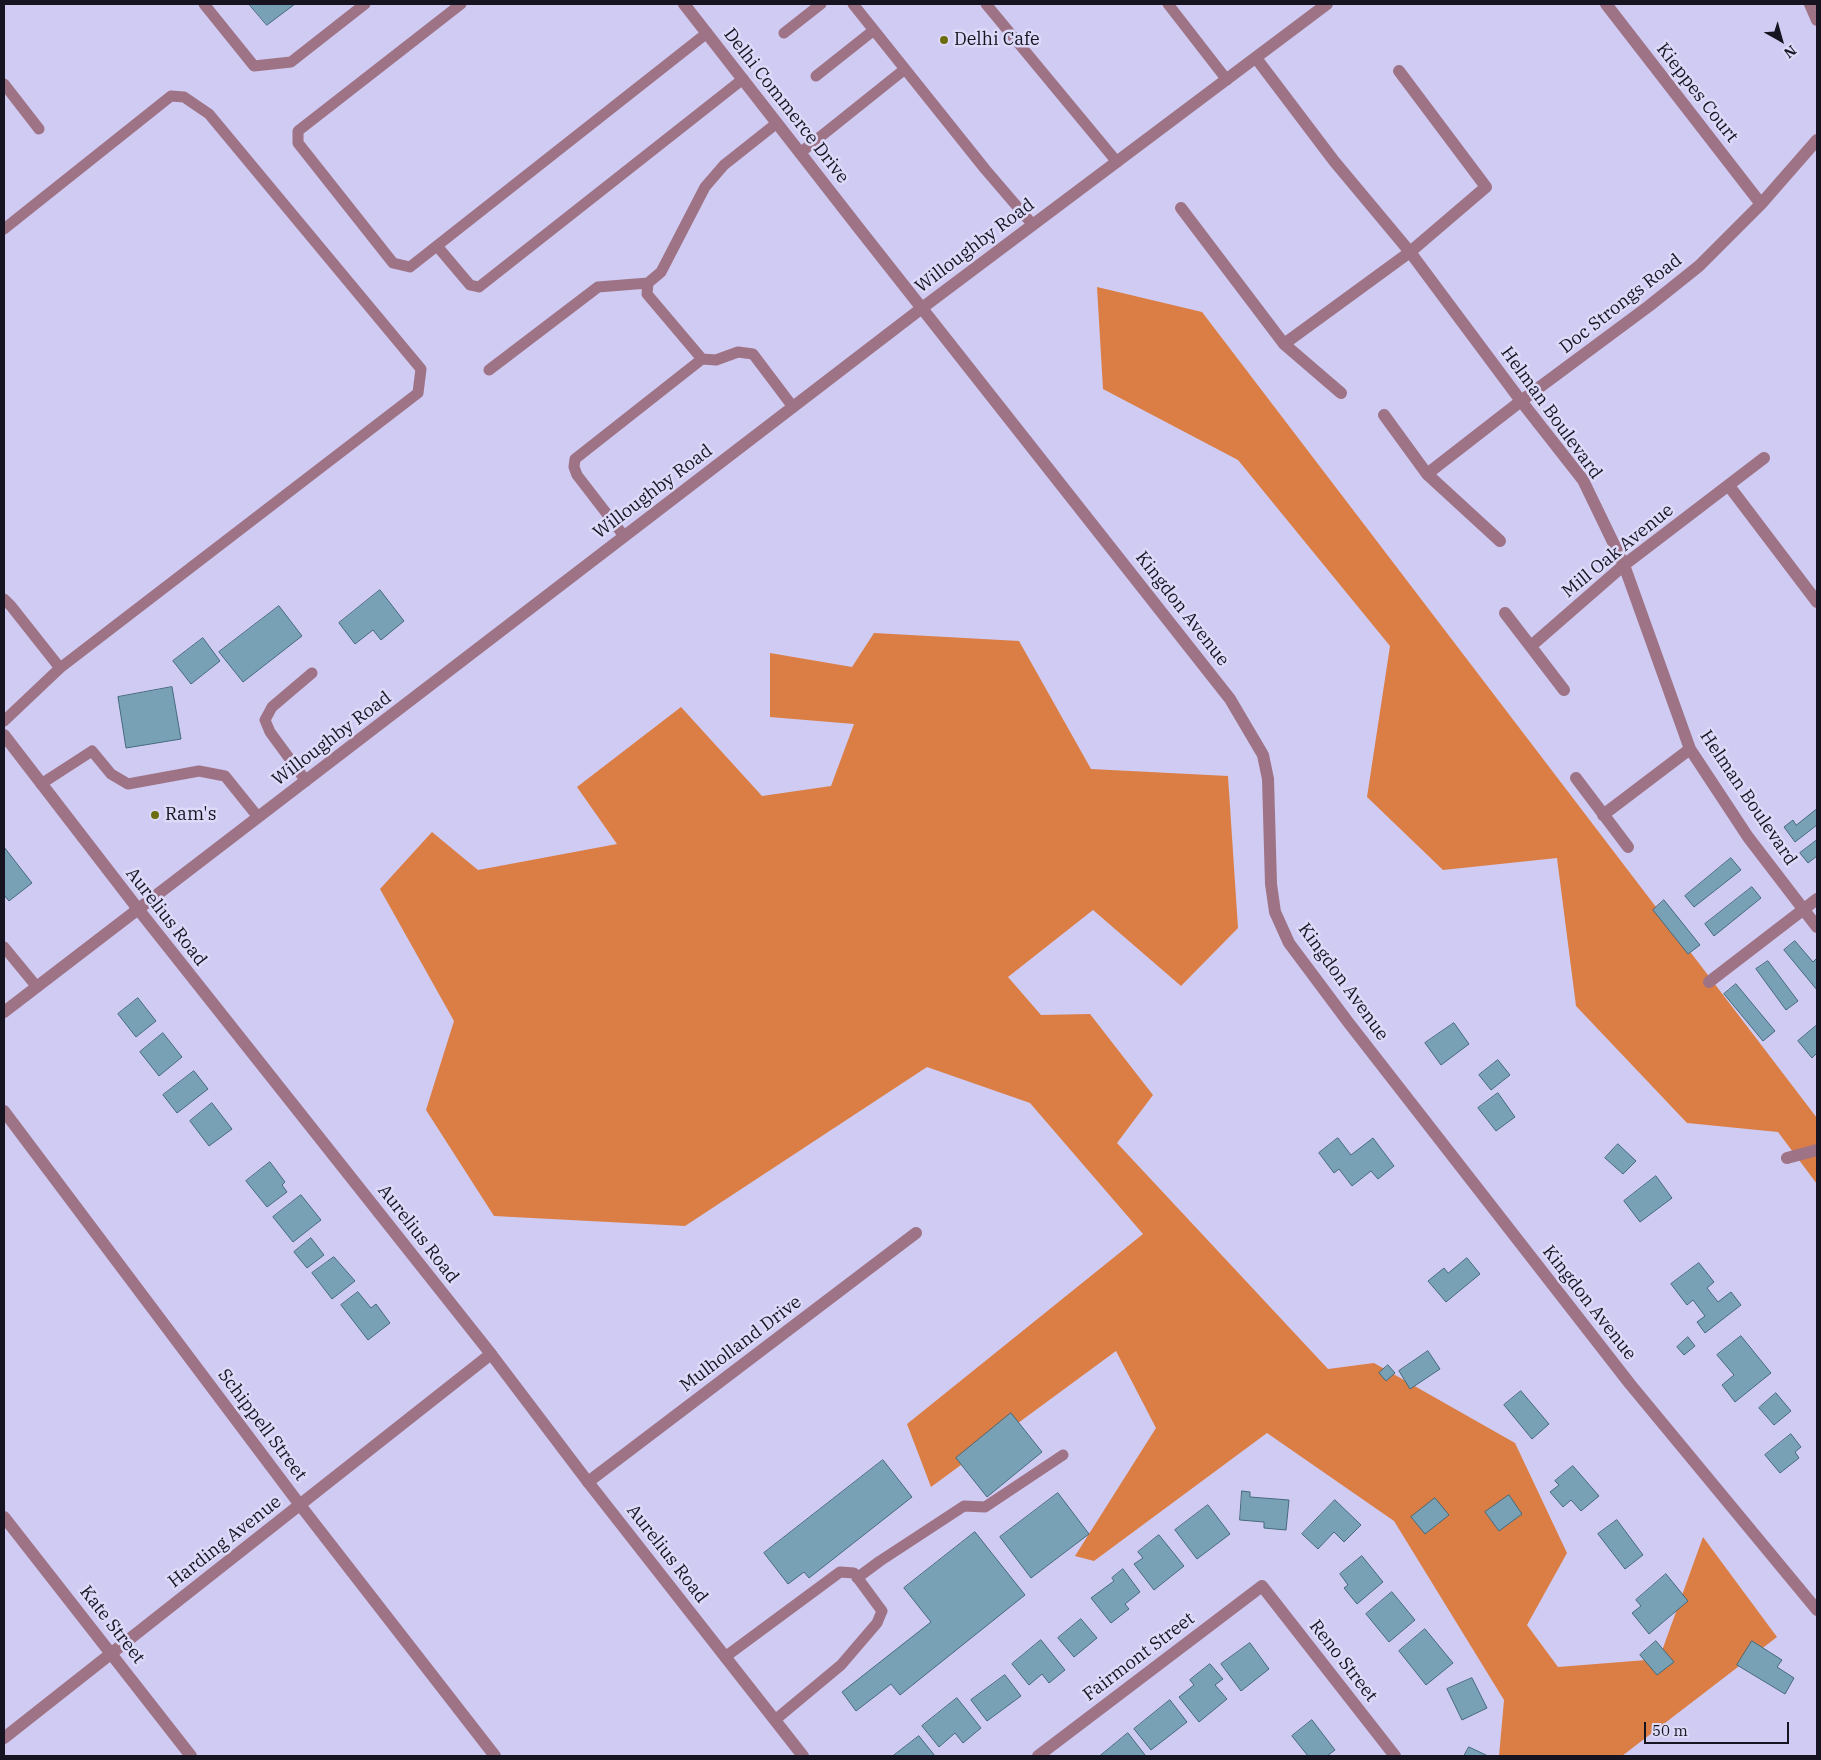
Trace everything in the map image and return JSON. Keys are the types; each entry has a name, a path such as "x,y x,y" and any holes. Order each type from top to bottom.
{"street":[{"name":"Delhi Commerce Drive","path":"684,4 922,308"},
{"name":"Willoughby Road","path":"4,1012 793,406 1327,4"},
{"name":"Kieppes Court","path":"1606,4 1760,204"},
{"path":"1810,4 1817,20"},
{"name":"Helman Boulevard","path":"1256,58 1334,161 1410,252 1521,401 1583,480 1624,565 1690,749 1748,837 1817,927"},
{"path":"1284,344 1410,252 1486,187 1399,71"},
{"name":"Doc Strongs Road","path":"1427,474 1685,278 1760,204 1817,140"},
{"path":"1180,208 1284,344 1341,393"},
{"name":"Kingdon Avenue","path":"922,308 1230,699 1263,755 1268,779 1270,867 1274,912 1289,943 1354,1030 1630,1384 1817,1610"},
{"path":"1384,415 1427,474 1500,541"},
{"name":"Mill Oak Avenue","path":"1530,646 1624,565 1764,458"},
{"path":"1729,486 1817,602"},
{"path":"1505,613 1564,690"},
{"name":"Aurelius Road","path":"4,735 138,909 491,1354 588,1482 803,1756"},
{"path":"1603,815 1690,749"},
{"path":"1576,778 1628,847"},
{"path":"1709,982 1817,899"},
{"name":"Schippell Street","path":"4,1111 300,1505 495,1756"},
{"path":"1787,1158 1817,1150"},
{"name":"Mulholland Drive","path":"588,1482 916,1233"},
{"name":"Harding Avenue","path":"4,1738 491,1354"},
{"name":"Kate Street","path":"4,1517 192,1756"},
{"name":"Fairmont Street","path":"1038,1756 1262,1586"},
{"name":"Reno Street","path":"1262,1586 1396,1756"}],"lane":[{"path":"204,4 254,66 291,62 365,4"},
{"path":"462,4 298,131 298,143 393,263 410,267 708,34"},
{"path":"784,34 820,4"},
{"path":"853,4 985,169 1033,225"},
{"path":"986,4 1117,162"},
{"path":"1168,4 1228,80"},
{"path":"816,76 874,30"},
{"path":"800,153 905,69"},
{"path":"437,246 470,285 479,286 743,80"},
{"path":"4,84 39,129"},
{"path":"4,229 171,96 184,97 209,114 421,369 418,393 60,668 4,721"},
{"path":"489,370 598,287 648,284 661,272 705,187 724,165 777,123"},
{"path":"648,284 647,294 702,359"},
{"path":"624,536 577,475 574,467 575,459 702,359 716,360 738,352 753,354 793,406"},
{"path":"4,599 60,668"},
{"path":"306,781 270,732 265,720 272,707 312,673"},
{"path":"42,784 92,751 111,774 128,784 199,771 225,776 258,817"},
{"path":"4,947 37,987"},
{"path":"857,1578 880,1560 964,1506 985,1507 1063,1455"},
{"path":"725,1657 840,1572 854,1573 882,1611 877,1623 841,1665 775,1720"}],"shaded area":[{"path":"1097,287 1202,312 1817,1118 1817,1184 1778,1132 1687,1123 1576,1006 1557,858 1443,870 1367,797 1390,646 1238,460 1103,389"},
{"path":"874,633 1019,641 1091,769 1228,776 1238,928 1181,986 1093,910 1008,977 1041,1015 1090,1014 1153,1095 1117,1143 1328,1369 1374,1363 1515,1443 1567,1553 1527,1625 1558,1667 1659,1659 1703,1537 1777,1637 1622,1756 1499,1756 1504,1700 1394,1521 1267,1433 1094,1561 1075,1556 1156,1428 1116,1351 931,1487 907,1424 1143,1234 1030,1103 927,1067 685,1226 494,1216 426,1110 454,1021 380,889 432,832 478,870 617,844 577,787 681,707 762,796 831,786 854,724 770,717 770,653 852,667"}],"building":[{"path":"249,4 295,4 267,25"},
{"path":"380,590 404,621 381,640 373,630 355,644 339,623"},
{"path":"279,606 302,636 243,682 219,652"},
{"path":"203,638 220,661 191,684 173,661"},
{"path":"172,687 181,739 126,748 118,697"},
{"path":"1817,809 1817,825 1795,842 1784,827 1793,820 1796,825"},
{"path":"1817,840 1817,856 1808,863 1800,853"},
{"path":"4,847 32,883 9,901 4,895"},
{"path":"1731,858 1741,870 1694,907 1685,896"},
{"path":"1752,887 1761,898 1714,936 1705,924"},
{"path":"1664,900 1700,945 1688,954 1653,910"},
{"path":"1795,941 1813,962 1817,958 1817,990 1784,950"},
{"path":"1768,961 1798,1001 1786,1010 1756,969"},
{"path":"1736,984 1775,1031 1763,1041 1724,994"},
{"path":"138,998 156,1021 136,1037 118,1014"},
{"path":"1454,1023 1469,1044 1441,1065 1425,1043"},
{"path":"1817,1025 1817,1053 1812,1058 1798,1041"},
{"path":"163,1033 182,1057 159,1076 140,1052"},
{"path":"1498,1060 1510,1075 1491,1090 1479,1075"},
{"path":"194,1071 208,1089 177,1113 163,1095"},
{"path":"1498,1093 1515,1117 1496,1131 1478,1108"},
{"path":"212,1103 232,1129 209,1146 190,1121"},
{"path":"1338,1138 1351,1155 1373,1138 1394,1166 1378,1179 1371,1171 1352,1186 1339,1169 1334,1173 1319,1153"},
{"path":"1618,1144 1636,1161 1623,1174 1605,1158"},
{"path":"270,1162 285,1182 282,1185 287,1192 267,1207 246,1181"},
{"path":"1656,1176 1672,1198 1640,1222 1624,1201"},
{"path":"301,1195 321,1220 293,1242 273,1217"},
{"path":"311,1238 324,1255 307,1268 294,1252"},
{"path":"334,1257 355,1281 332,1299 312,1273"},
{"path":"1467,1258 1480,1274 1446,1302 1428,1281 1444,1268 1448,1273"},
{"path":"1699,1263 1714,1282 1707,1288 1718,1302 1731,1292 1741,1305 1705,1333 1697,1322 1705,1316 1693,1300 1687,1305 1671,1284"},
{"path":"358,1292 371,1308 376,1304 390,1323 368,1340 341,1305"},
{"path":"1741,1336 1771,1373 1735,1402 1722,1385 1734,1375 1717,1355"},
{"path":"1688,1337 1695,1346 1684,1355 1677,1347"},
{"path":"1428,1351 1440,1369 1410,1389 1399,1371"},
{"path":"1388,1365 1395,1373 1386,1381 1379,1373"},
{"path":"1521,1391 1549,1424 1532,1439 1504,1405"},
{"path":"1776,1393 1791,1411 1774,1425 1759,1408"},
{"path":"1011,1413 1042,1452 987,1497 956,1458"},
{"path":"1791,1434 1801,1447 1795,1452 1799,1458 1780,1473 1765,1455"},
{"path":"883,1460 912,1497 809,1578 804,1572 788,1584 764,1553"},
{"path":"1573,1466 1599,1496 1581,1511 1571,1500 1563,1507 1550,1492 1559,1485 1555,1481"},
{"path":"1242,1491 1250,1492 1250,1497 1289,1500 1286,1530 1264,1528 1264,1522 1240,1520"},
{"path":"1058,1493 1089,1534 1031,1578 1000,1537"},
{"path":"1509,1495 1522,1514 1499,1531 1485,1512"},
{"path":"1435,1498 1449,1515 1425,1534 1411,1517"},
{"path":"1335,1500 1361,1525 1344,1542 1334,1532 1318,1549 1302,1534"},
{"path":"1208,1505 1230,1534 1197,1559 1175,1530"},
{"path":"1617,1520 1643,1555 1625,1569 1598,1534"},
{"path":"975,1532 1025,1595 900,1695 891,1684 856,1711 842,1692 931,1622 904,1588"},
{"path":"1159,1535 1184,1566 1154,1590 1134,1564 1143,1558 1138,1552"},
{"path":"1362,1556 1383,1582 1357,1604 1344,1588 1348,1585 1340,1574"},
{"path":"1123,1569 1140,1592 1125,1604 1129,1609 1111,1623 1091,1598 1114,1581 1112,1578"},
{"path":"1666,1574 1688,1601 1649,1634 1632,1613 1641,1606 1636,1600"},
{"path":"1392,1592 1415,1620 1389,1642 1366,1614"},
{"path":"1081,1619 1097,1638 1074,1657 1058,1638"},
{"path":"1425,1629 1453,1663 1426,1685 1399,1651"},
{"path":"1041,1640 1065,1670 1049,1683 1042,1674 1029,1685 1012,1664"},
{"path":"1656,1641 1674,1662 1657,1675 1640,1655"},
{"path":"1752,1641 1782,1660 1777,1667 1794,1678 1785,1694 1737,1665"},
{"path":"1250,1643 1269,1669 1241,1691 1221,1664"},
{"path":"1210,1664 1223,1679 1215,1685 1227,1699 1199,1722 1179,1697 1194,1685 1190,1680"},
{"path":"1005,1675 1021,1696 987,1721 971,1700"},
{"path":"1472,1678 1487,1708 1462,1720 1447,1689"},
{"path":"957,1698 981,1728 963,1743 955,1733 939,1747 922,1726"},
{"path":"1170,1700 1187,1722 1151,1750 1134,1729"},
{"path":"1312,1720 1335,1750 1327,1756 1308,1756 1292,1736"},
{"path":"1128,1733 1145,1755 1100,1756"},
{"path":"919,1736 935,1756 893,1756"},
{"path":"1469,1747 1488,1756 1464,1756"}],"place":[{"name":"Delhi Cafe","path":"944,40"},
{"name":"Ram's","path":"155,815"}]}
